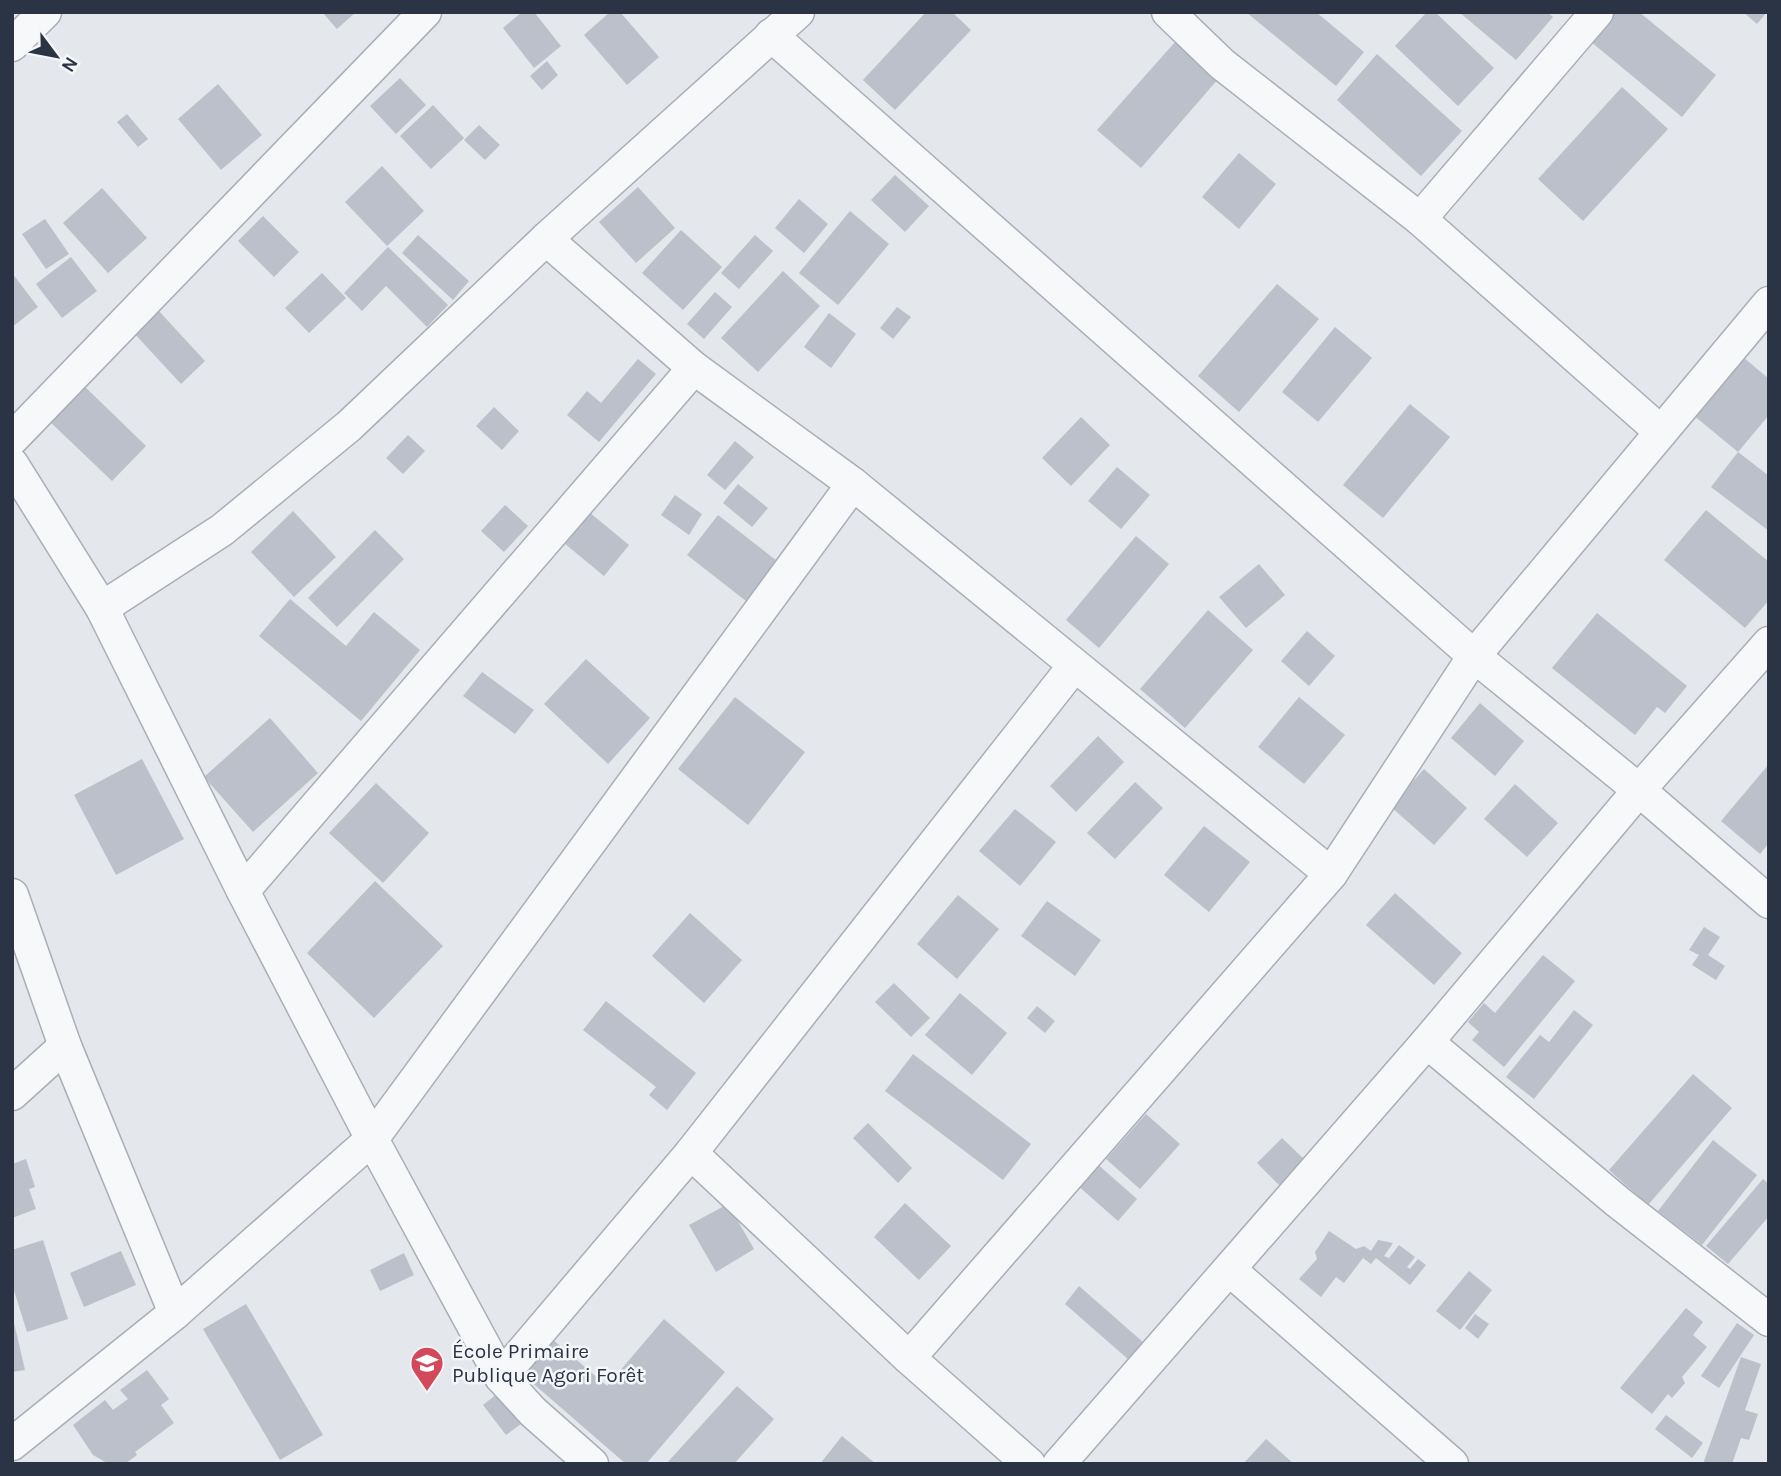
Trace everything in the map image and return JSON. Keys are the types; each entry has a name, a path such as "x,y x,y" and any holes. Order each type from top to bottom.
{"street":[{"path":"12,45 45,12"},
{"path":"12,439 425,12"},
{"path":"102,608 222,530 349,426 547,239 799,12"},
{"path":"1168,12 1222,64 1420,219 1661,432"},
{"path":"1420,219 1597,12"},
{"path":"771,35 1474,656 1639,789 1769,902"},
{"path":"547,239 694,368 853,484 1331,874"},
{"path":"909,1357 1331,874 1474,656 1769,303"},
{"path":"243,891 694,368"},
{"path":"12,464 102,608 243,891 372,1139 501,1377 533,1412 592,1464"},
{"path":"12,1444 175,1313 372,1139 853,484"},
{"path":"1059,1464 1427,1042 1639,789 1769,643"},
{"path":"501,1377 691,1153 1074,666"},
{"path":"12,895 65,1046 175,1313"},
{"path":"1427,1042 1618,1202 1769,1320"},
{"path":"12,1094 65,1046"},
{"path":"691,1153 909,1357 1029,1464"},
{"path":"1230,1270 1452,1464"}],"building":[{"path":"322,12 356,12 337,29"},
{"path":"522,12 534,12 561,46 534,68 503,28"},
{"path":"610,12 620,12 659,57 627,85 584,35"},
{"path":"926,12 952,12 971,30 895,110 863,80"},
{"path":"1246,12 1316,12 1364,52 1336,86"},
{"path":"1427,12 1435,12 1494,68 1458,106 1395,46"},
{"path":"1459,12 1547,12 1553,17 1516,60"},
{"path":"1613,12 1639,12 1716,75 1682,117 1590,41"},
{"path":"1743,12 1767,12 1757,24"},
{"path":"1175,42 1219,78 1141,168 1097,130"},
{"path":"1377,54 1462,131 1421,176 1337,100"},
{"path":"547,61 558,75 542,90 530,76"},
{"path":"400,78 426,105 396,134 370,106"},
{"path":"218,84 262,135 221,170 178,119"},
{"path":"1622,87 1668,129 1583,221 1538,179"},
{"path":"433,105 464,138 431,169 400,136"},
{"path":"127,114 148,139 138,147 117,122"},
{"path":"479,125 500,145 485,160 464,140"},
{"path":"1239,153 1276,184 1239,229 1202,197"},
{"path":"382,166 424,211 387,246 345,202"},
{"path":"895,175 929,206 905,232 871,200"},
{"path":"638,187 675,228 636,263 599,222"},
{"path":"102,188 147,238 108,273 63,223"},
{"path":"799,199 828,224 804,253 775,228"},
{"path":"850,211 889,244 838,305 799,273"},
{"path":"263,216 299,252 274,277 238,241"},
{"path":"45,219 69,254 46,269 22,234"},
{"path":"681,230 722,267 683,310 642,273"},
{"path":"418,235 469,281 453,300 402,253"},
{"path":"755,235 773,251 739,289 721,273"},
{"path":"388,247 448,305 427,327 386,286 362,311 344,293"},
{"path":"71,257 97,291 62,318 36,284"},
{"path":"783,271 820,306 758,372 721,338"},
{"path":"12,273 38,307 12,327"},
{"path":"322,273 346,298 309,333 285,308"},
{"path":"1277,284 1319,319 1239,412 1198,376"},
{"path":"715,292 732,307 704,339 687,324"},
{"path":"897,307 911,317 893,339 880,328"},
{"path":"157,309 205,361 181,384 133,332"},
{"path":"829,313 856,334 831,368 804,347"},
{"path":"1335,327 1372,358 1318,422 1282,392"},
{"path":"1736,351 1769,379 1769,415 1738,452 1687,410"},
{"path":"638,359 656,374 599,442 567,415 587,391 601,403"},
{"path":"80,382 146,446 112,481 46,418"},
{"path":"1410,404 1450,437 1383,518 1343,485"},
{"path":"494,407 519,431 502,450 476,426"},
{"path":"1081,417 1110,445 1071,486 1042,458"},
{"path":"408,435 425,451 403,474 386,458"},
{"path":"735,441 754,457 725,490 707,475"},
{"path":"1738,452 1769,476 1769,531 1711,487"},
{"path":"1117,467 1150,495 1121,529 1088,501"},
{"path":"738,484 768,508 752,527 723,503"},
{"path":"675,495 702,514 689,535 661,515"},
{"path":"505,505 528,526 504,552 481,531"},
{"path":"1706,510 1769,562 1769,600 1745,628 1664,560"},
{"path":"293,511 336,557 294,597 251,552"},
{"path":"589,512 629,545 604,576 564,543"},
{"path":"718,515 777,561 746,601 687,555"},
{"path":"375,530 404,559 337,627 308,598"},
{"path":"1136,536 1169,564 1099,648 1066,620"},
{"path":"1259,564 1285,595 1246,628 1219,597"},
{"path":"290,599 346,646 374,612 420,650 361,721 259,636"},
{"path":"1208,610 1253,650 1185,728 1140,689"},
{"path":"1597,613 1687,686 1665,713 1657,707 1635,735 1552,668"},
{"path":"1307,631 1335,656 1309,686 1281,661"},
{"path":"586,659 650,718 608,764 544,704"},
{"path":"482,672 534,710 515,734 463,696"},
{"path":"735,697 805,752 748,825 678,769"},
{"path":"1299,697 1345,735 1304,784 1258,747"},
{"path":"1480,703 1524,741 1495,776 1451,738"},
{"path":"270,718 318,773 253,832 204,777"},
{"path":"1098,736 1124,762 1076,812 1050,786"},
{"path":"142,759 184,839 116,875 74,795"},
{"path":"1769,764 1769,843 1760,854 1721,821"},
{"path":"1424,769 1467,808 1434,845 1390,806"},
{"path":"1135,782 1163,808 1115,859 1087,833"},
{"path":"376,783 429,833 383,883 329,833"},
{"path":"1515,784 1558,823 1527,857 1484,819"},
{"path":"1015,809 1056,842 1020,886 979,851"},
{"path":"1204,826 1250,862 1209,912 1164,875"},
{"path":"375,881 443,946 374,1018 307,953"},
{"path":"1395,893 1462,953 1434,985 1366,925"},
{"path":"958,895 999,929 957,979 917,944"},
{"path":"1047,901 1101,940 1075,976 1021,936"},
{"path":"690,913 742,960 704,1003 652,956"},
{"path":"1704,927 1720,937 1708,955 1725,966 1716,980 1692,965 1699,955 1689,950"},
{"path":"1543,955 1575,981 1504,1067 1472,1040 1479,1032 1468,1022 1484,1003 1495,1013"},
{"path":"894,983 930,1018 911,1037 875,1002"},
{"path":"960,993 1007,1033 972,1075 925,1035"},
{"path":"606,1001 696,1073 667,1110 649,1095 656,1087 583,1030"},
{"path":"1037,1006 1055,1021 1045,1033 1027,1018"},
{"path":"1574,1010 1593,1025 1534,1099 1506,1077 1540,1035 1549,1042"},
{"path":"913,1054 1031,1144 1003,1180 885,1091"},
{"path":"1693,1074 1732,1108 1648,1205 1609,1170"},
{"path":"1146,1114 1180,1144 1140,1189 1106,1159"},
{"path":"868,1123 912,1168 898,1183 853,1138"},
{"path":"1282,1138 1305,1160 1280,1186 1257,1163"},
{"path":"1713,1140 1757,1175 1702,1245 1658,1211"},
{"path":"26,1159 35,1187 29,1189 36,1209 12,1218 12,1164"},
{"path":"1095,1162 1137,1199 1118,1221 1076,1184"},
{"path":"1763,1179 1769,1184 1769,1216 1728,1264 1706,1246"},
{"path":"905,1203 951,1246 919,1280 874,1237"},
{"path":"728,1204 754,1249 716,1272 689,1225"},
{"path":"1329,1231 1356,1249 1364,1246 1371,1251 1378,1240 1393,1243 1384,1256 1389,1258 1399,1245 1415,1257 1407,1267 1410,1269 1418,1259 1426,1265 1410,1285 1376,1258 1371,1264 1363,1258 1344,1283 1336,1277 1321,1297 1299,1279 1317,1259 1315,1252"},
{"path":"43,1240 68,1319 27,1332 12,1284 12,1250"},
{"path":"121,1251 136,1285 84,1307 70,1273"},
{"path":"404,1253 414,1275 380,1291 370,1270"},
{"path":"1469,1271 1492,1290 1460,1330 1436,1311"},
{"path":"1079,1286 1144,1343 1129,1360 1065,1304"},
{"path":"246,1304 323,1435 280,1460 203,1329"},
{"path":"1686,1308 1703,1322 1693,1335 1707,1347 1682,1377 1685,1383 1672,1398 1668,1394 1652,1414 1620,1388"},
{"path":"12,1314 25,1370 12,1372"},
{"path":"1475,1314 1489,1324 1478,1339 1465,1328"},
{"path":"664,1319 725,1372 646,1464 626,1464 521,1373 551,1338 607,1386"},
{"path":"1737,1323 1754,1335 1719,1388 1701,1376"},
{"path":"1741,1357 1761,1364 1745,1410 1758,1414 1749,1440 1741,1438 1732,1464 1703,1464"},
{"path":"147,1370 169,1399 161,1405 174,1423 135,1452 137,1455 125,1464 109,1464 93,1455 73,1425 105,1400 113,1410 128,1399 120,1390"},
{"path":"737,1386 774,1419 734,1464 666,1464"},
{"path":"498,1393 521,1424 506,1435 483,1405"},
{"path":"1666,1415 1703,1443 1692,1458 1655,1429"},
{"path":"842,1436 876,1464 820,1464"},
{"path":"1266,1439 1294,1464 1243,1464"}],"place":[{"name":"École Primaire Publique Agori Forêt","path":"427,1393"}]}
